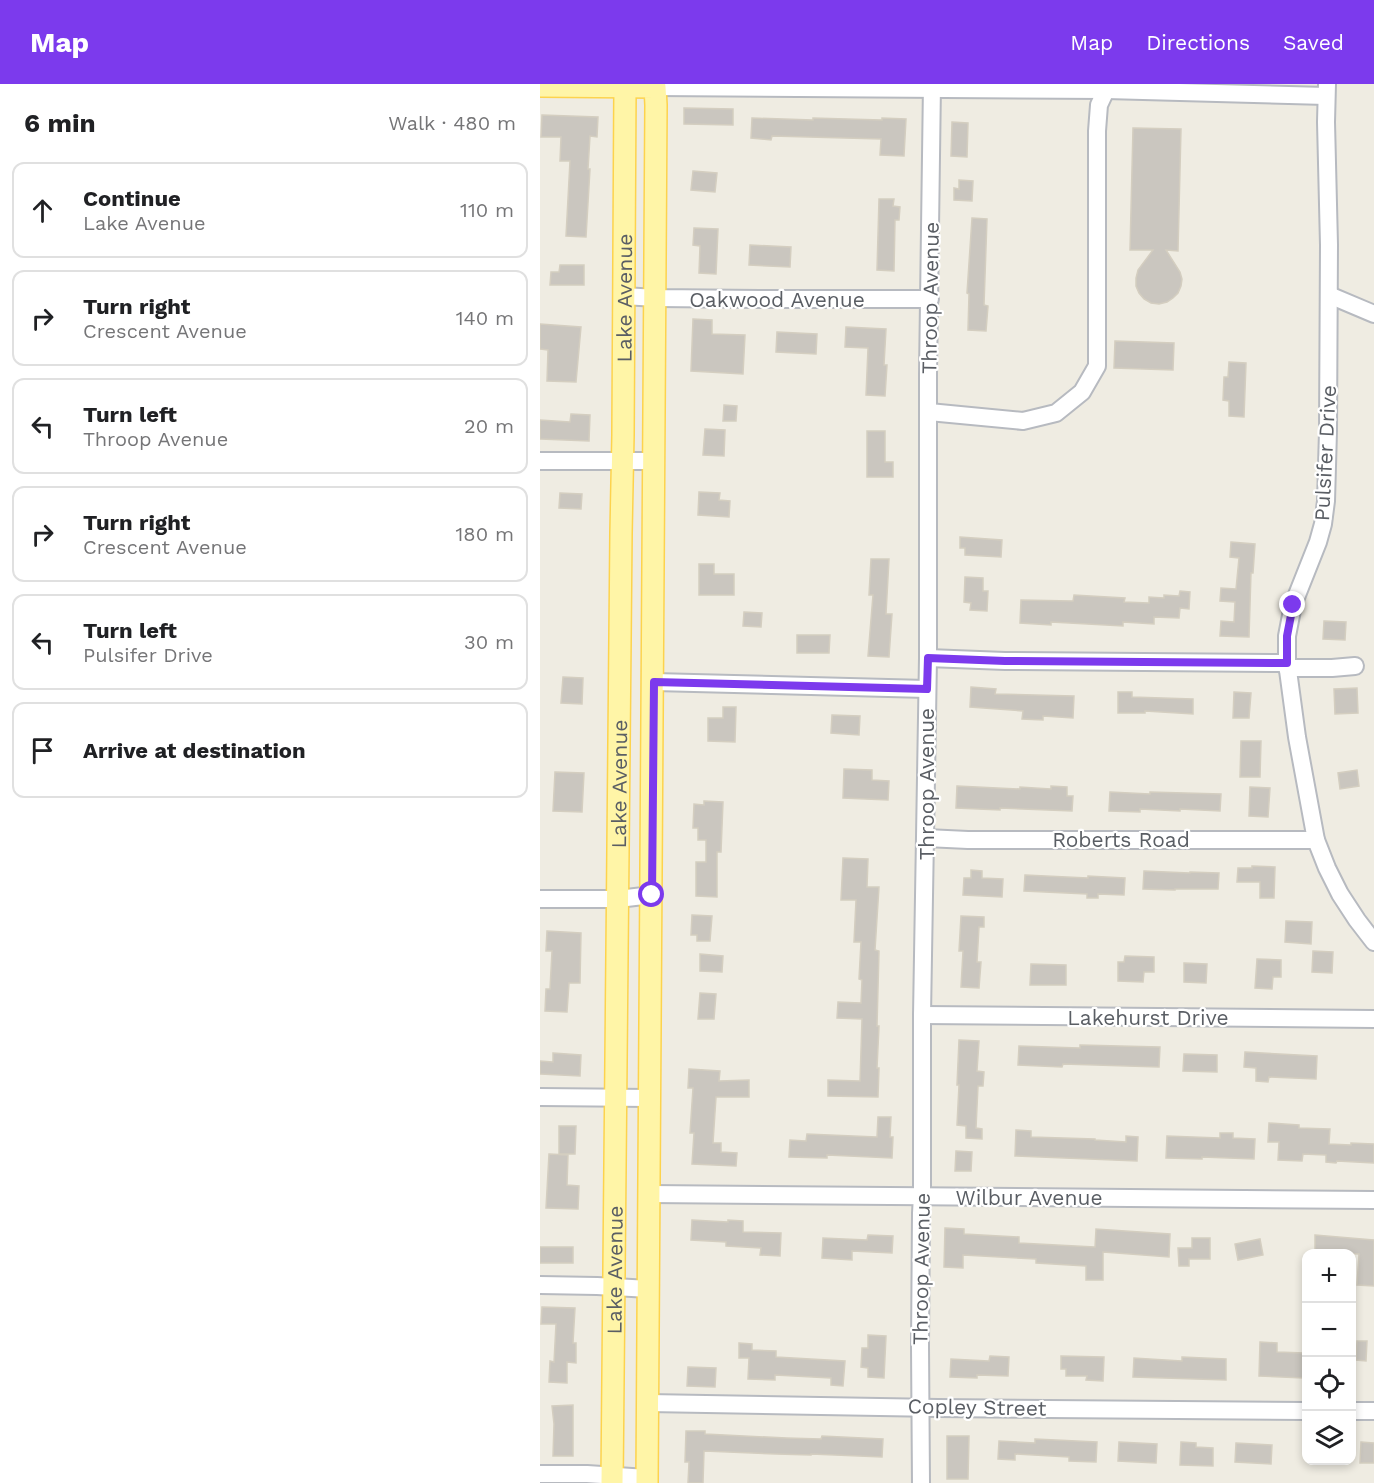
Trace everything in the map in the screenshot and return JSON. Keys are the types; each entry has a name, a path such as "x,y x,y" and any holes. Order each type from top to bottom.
{"main road":[{"name":"Lake Avenue","path":"612,1479 626,85"},
{"path":"540,86 655,87"},
{"name":"Lake Avenue","path":"647,1481 654,682 655,87"}],"street":[{"path":"655,87 932,86 1106,90 1327,90"},
{"name":"Throop Avenue","path":"921,1483 922,1015 928,658 932,86"},
{"path":"929,412 1023,421 1056,413 1082,392 1096,366 1097,131 1099,105 1106,90"},
{"name":"Pulsifer Drive","path":"1327,90 1329,295 1326,501 1318,542 1293,605 1287,636 1287,665 1297,737 1317,840 1340,894 1374,942"},
{"path":"1329,295 1374,314"},
{"name":"Oakwood Avenue","path":"624,296 930,299"},
{"path":"540,461 654,461"},
{"path":"928,658 1287,665 1332,668 1355,666"},
{"path":"654,682 927,689"},
{"name":"Roberts Road","path":"926,838 1317,840"},
{"path":"540,899 618,899 652,895"},
{"name":"Lakehurst Drive","path":"922,1015 1374,1019"},
{"path":"540,1097 650,1098"},
{"name":"Wilbur Avenue","path":"649,1194 1374,1200"},
{"path":"540,1285 649,1289"},
{"name":"Copley Street","path":"648,1403 1302,1411"},
{"path":"1356,1411 1374,1411"},
{"path":"540,1474 647,1481"}],"building":[{"path":"684,108 733,109 733,125 684,124"},
{"path":"542,115 598,117 597,137 590,136 586,237 566,236 570,161 560,161 561,137 541,137"},
{"path":"752,118 906,119 904,156 880,155 881,139 772,136 771,140 751,138"},
{"path":"952,122 968,123 967,157 951,156"},
{"path":"1133,128 1181,129 1178,251 1166,250 1182,279 1178,293 1167,302 1159,304 1144,299 1136,286 1138,270 1153,250 1130,250"},
{"path":"693,171 717,173 715,192 691,190"},
{"path":"959,180 973,181 972,201 954,200 954,188 959,189"},
{"path":"879,199 894,199 893,206 900,207 899,220 895,220 894,271 877,270"},
{"path":"972,218 987,219 984,305 988,306 986,331 968,330 969,294 967,293"},
{"path":"694,228 718,229 716,274 699,273 700,246 693,245"},
{"path":"750,245 791,247 790,267 749,265"},
{"path":"560,265 584,265 584,285 550,285 551,272 559,272"},
{"path":"693,319 712,320 712,334 745,335 743,374 691,371"},
{"path":"540,324 581,327 576,382 547,381 548,350 540,349"},
{"path":"846,327 886,329 885,396 866,395 868,348 845,347"},
{"path":"777,332 817,334 816,354 776,352"},
{"path":"1115,341 1174,343 1173,370 1114,368"},
{"path":"1229,362 1246,363 1244,417 1229,416 1229,401 1223,400 1224,377 1228,377"},
{"path":"724,405 737,406 736,421 723,421"},
{"path":"571,414 590,415 589,441 540,439 540,420 570,422"},
{"path":"705,429 725,430 724,456 703,455"},
{"path":"867,431 885,431 885,462 893,462 893,477 867,477"},
{"path":"699,492 720,493 719,500 730,501 729,517 698,515"},
{"path":"560,493 582,494 581,509 559,508"},
{"path":"960,537 1002,540 1001,557 965,555 965,548 960,548"},
{"path":"1231,542 1255,544 1253,573 1251,573 1249,637 1220,636 1221,621 1234,622 1235,602 1220,601 1221,588 1236,589 1239,558 1230,557"},
{"path":"871,559 889,559 886,614 892,614 889,657 868,656 873,595 869,595"},
{"path":"699,564 714,564 714,574 734,574 734,595 699,595"},
{"path":"965,577 983,578 983,591 988,591 987,611 970,610 971,603 964,602"},
{"path":"1180,591 1190,592 1189,609 1180,608 1179,618 1154,617 1154,624 1123,622 1123,626 1051,622 1051,625 1020,623 1021,600 1073,601 1074,595 1125,598 1124,602 1149,603 1149,597 1179,596"},
{"path":"744,612 762,613 761,627 743,626"},
{"path":"1324,621 1346,622 1345,640 1323,639"},
{"path":"797,635 830,635 829,653 797,653"},
{"path":"563,677 583,678 582,704 561,703"},
{"path":"971,687 996,689 995,694 1074,696 1073,718 1043,716 1043,720 1022,719 1023,711 970,707"},
{"path":"1357,688 1358,713 1335,714 1334,689"},
{"path":"1118,692 1132,692 1132,697 1193,699 1193,714 1145,711 1145,713 1118,713"},
{"path":"1234,692 1251,693 1249,718 1233,718"},
{"path":"723,707 736,707 735,742 708,741 708,718 723,718"},
{"path":"832,715 860,716 859,735 831,733"},
{"path":"1241,741 1261,741 1260,777 1240,777"},
{"path":"844,769 872,770 872,780 889,781 888,800 843,798"},
{"path":"1357,770 1359,786 1340,789 1338,773"},
{"path":"555,772 584,773 582,812 553,811"},
{"path":"957,786 1020,789 1020,787 1051,789 1051,786 1067,787 1067,796 1073,796 1072,811 956,808"},
{"path":"1250,787 1270,788 1268,817 1249,816"},
{"path":"1110,792 1221,794 1220,811 1140,809 1140,812 1109,811"},
{"path":"704,801 723,802 721,852 717,852 717,897 696,896 696,862 706,862 706,840 698,840 698,828 693,828 694,804 704,805"},
{"path":"843,858 868,859 867,887 879,887 875,950 879,951 878,1097 828,1096 828,1080 860,1081 862,1019 837,1018 838,1002 861,1003 862,980 859,979 861,942 854,942 856,900 841,900"},
{"path":"1252,866 1275,867 1274,898 1260,898 1260,882 1237,882 1238,868 1252,868"},
{"path":"971,870 982,871 982,878 1003,879 1002,897 963,895 964,878 971,878"},
{"path":"1144,871 1219,873 1218,889 1143,889"},
{"path":"1025,875 1125,878 1124,895 1098,894 1098,898 1087,898 1087,894 1024,891"},
{"path":"692,915 712,916 710,941 697,941 697,935 691,935"},
{"path":"961,916 984,917 984,927 979,927 977,962 981,962 979,988 961,987 963,951 959,951"},
{"path":"1286,921 1312,922 1311,944 1285,942"},
{"path":"547,931 581,933 580,983 569,983 567,1012 545,1011 546,989 550,989 552,951 546,951"},
{"path":"1313,951 1333,952 1332,973 1312,972"},
{"path":"700,954 723,956 722,972 700,971"},
{"path":"1125,956 1154,957 1154,972 1144,972 1143,982 1118,981 1118,962 1124,962"},
{"path":"1257,959 1281,960 1281,977 1273,977 1272,989 1255,988"},
{"path":"1184,963 1207,964 1206,983 1184,982"},
{"path":"1031,964 1066,965 1066,985 1030,985"},
{"path":"700,993 716,994 714,1019 698,1019"},
{"path":"959,1040 979,1041 977,1071 984,1072 983,1086 978,1086 976,1128 982,1129 982,1139 966,1138 966,1126 957,1125"},
{"path":"1080,1045 1160,1047 1159,1067 1018,1065 1019,1046 1080,1048"},
{"path":"1245,1052 1317,1056 1316,1079 1269,1077 1268,1082 1256,1081 1256,1068 1244,1067"},
{"path":"553,1053 581,1055 580,1076 540,1074 540,1061 553,1062"},
{"path":"1184,1054 1217,1055 1217,1072 1183,1071"},
{"path":"689,1069 720,1071 719,1081 749,1080 749,1097 716,1097 713,1143 721,1143 721,1152 737,1153 736,1166 692,1164 694,1133 690,1133 693,1088 688,1088"},
{"path":"878,1117 891,1117 892,1158 827,1155 827,1158 789,1157 790,1140 806,1141 807,1134 877,1137"},
{"path":"1269,1123 1299,1125 1299,1128 1330,1129 1329,1144 1374,1144 1374,1163 1326,1162 1326,1155 1303,1154 1302,1161 1278,1160 1279,1142 1268,1142"},
{"path":"559,1126 576,1126 575,1154 559,1154"},
{"path":"1016,1130 1031,1131 1031,1137 1126,1142 1126,1136 1138,1137 1137,1161 1015,1156"},
{"path":"1220,1133 1233,1133 1233,1138 1255,1139 1254,1159 1166,1158 1167,1136 1220,1138"},
{"path":"956,1151 972,1152 971,1171 955,1171"},
{"path":"549,1154 568,1155 567,1185 579,1186 578,1209 546,1208"},
{"path":"692,1220 743,1221 743,1232 781,1233 780,1256 760,1255 761,1248 726,1246 726,1242 691,1240"},
{"path":"945,1228 964,1229 964,1234 1019,1237 1019,1243 1095,1247 1096,1229 1170,1234 1169,1257 1103,1252 1103,1280 1086,1280 1086,1266 1036,1263 1036,1259 963,1255 963,1268 944,1267"},
{"path":"868,1235 893,1236 892,1253 852,1251 852,1260 822,1258 823,1238 867,1240"},
{"path":"1315,1235 1374,1240 1374,1286 1357,1285 1359,1254 1356,1254 1356,1249 1315,1249"},
{"path":"1192,1238 1210,1238 1210,1259 1189,1259 1189,1266 1179,1266 1178,1248 1192,1248"},
{"path":"1260,1239 1263,1255 1238,1260 1235,1244"},
{"path":"540,1247 573,1247 573,1263 540,1263"},
{"path":"542,1307 575,1308 573,1343 576,1343 576,1363 567,1362 567,1383 549,1382 550,1361 554,1362 556,1324 541,1324"},
{"path":"868,1335 886,1336 884,1378 868,1377 868,1368 861,1367 862,1348 868,1348"},
{"path":"1357,1341 1367,1341 1366,1361 1356,1360"},
{"path":"1260,1342 1277,1343 1277,1352 1302,1353 1302,1378 1259,1376"},
{"path":"739,1343 752,1344 752,1350 776,1351 776,1357 845,1361 843,1386 831,1385 831,1378 775,1375 775,1380 748,1379 749,1358 739,1358"},
{"path":"990,1356 1009,1357 1008,1376 950,1377 951,1359 989,1361"},
{"path":"1061,1356 1104,1357 1103,1381 1086,1380 1087,1376 1066,1376 1066,1369 1061,1369"},
{"path":"1182,1357 1226,1359 1226,1380 1133,1377 1134,1358 1182,1361"},
{"path":"688,1367 716,1368 715,1387 687,1386"},
{"path":"573,1405 573,1456 553,1456 552,1406"},
{"path":"686,1431 787,1438 821,1439 822,1436 883,1439 882,1457 704,1451 703,1483 688,1483 689,1462 685,1462"},
{"path":"947,1436 969,1436 968,1479 947,1479"},
{"path":"1035,1439 1097,1442 1096,1462 1069,1461 1069,1457 1015,1454 1015,1460 998,1459 999,1441 1035,1443"},
{"path":"1119,1442 1157,1444 1156,1463 1118,1461"},
{"path":"1181,1442 1196,1443 1196,1447 1213,1448 1213,1466 1180,1465"},
{"path":"1361,1442 1374,1443 1374,1463 1360,1463"},
{"path":"1236,1443 1272,1445 1271,1464 1235,1462"}],"route":[{"path":"652,895 654,682 927,689 928,658 1005,661 1287,663 1287,636 1293,605"}]}
